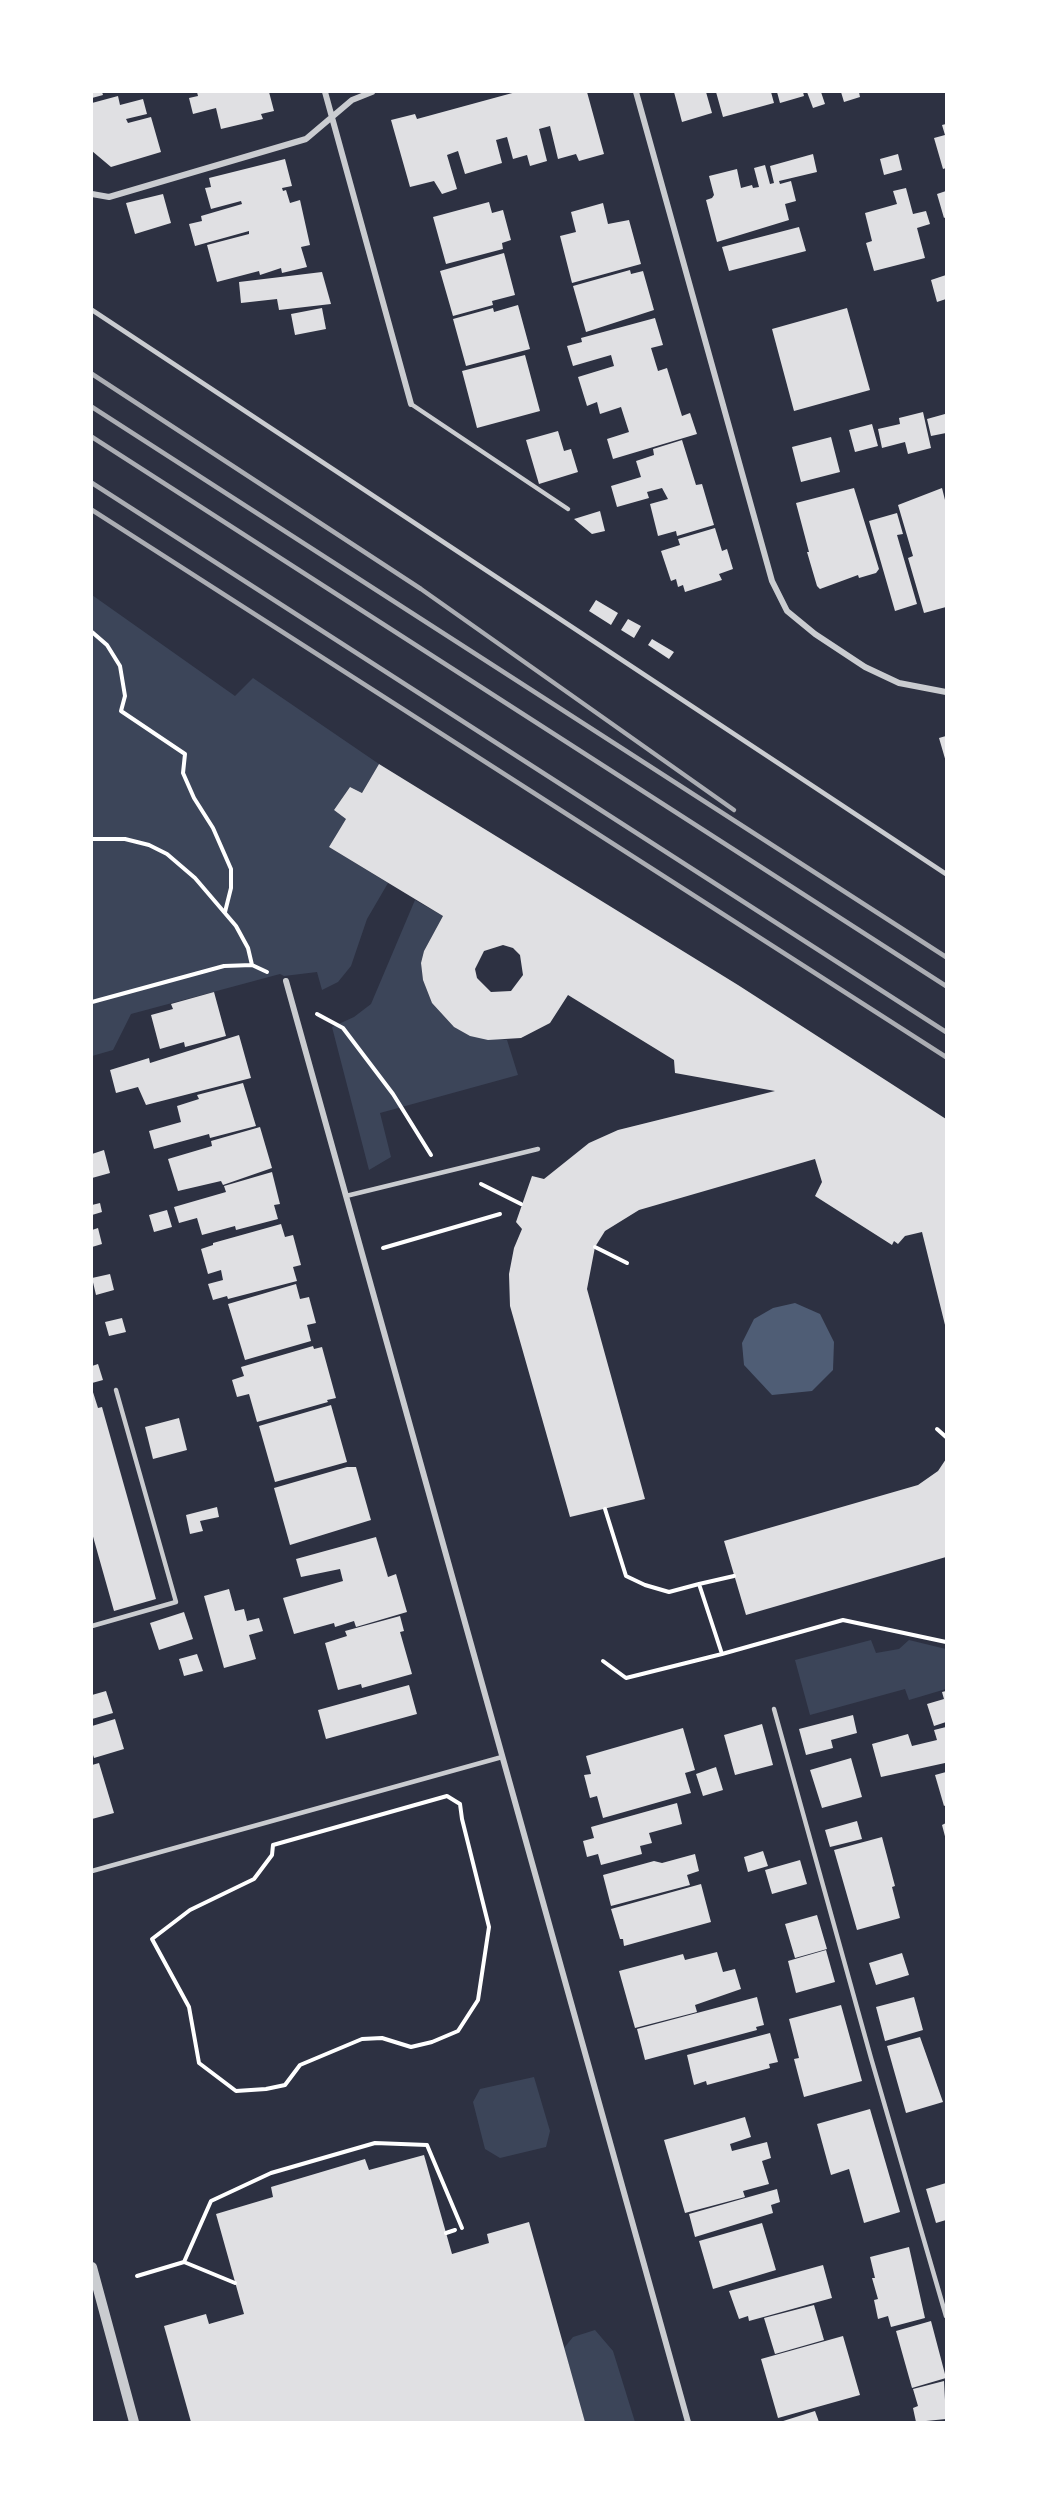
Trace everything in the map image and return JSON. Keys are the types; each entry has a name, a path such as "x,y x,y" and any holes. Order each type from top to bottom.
{"street":[{"path":"325,92 411,404"},
{"path":"92,194 109,197 306,138 360,94 372,92"},
{"path":"636,92 772,581 787,611 815,634 865,667 899,683 946,692"},
{"path":"286,981 688,2422"},
{"path":"92,2267 134,2422"}],"lane":[{"path":"92,310 946,874"},
{"path":"411,404 568,509"},
{"path":"346,1196 538,1149"},
{"path":"92,1626 176,1602 116,1390"},
{"path":"774,1709 871,2058 946,2316"},
{"path":"92,1871 502,1757"}],"path":[{"path":"92,632 107,645 120,666 125,696 121,711 185,754 183,773 194,798 213,828 231,869 231,888 225,912"},
{"path":"92,839 125,839 149,845 167,854 195,878 225,912 248,948 252,965"},
{"path":"92,1002 224,966 252,965 286,981"},
{"path":"316,1013 343,1028 393,1094 441,1173"},
{"path":"454,1170 521,1204"},
{"path":"383,1248 500,1214"},
{"path":"595,1247 627,1263"},
{"path":"937,1429 946,1437"},
{"path":"606,1509 626,1576 645,1586 669,1592 734,1576"},
{"path":"699,1584 722,1654"},
{"path":"603,1661 626,1678 843,1620 946,1642"},
{"path":"447,1796 460,1804 462,1819 489,1927 478,2000 458,2031 432,2043 411,2047 382,2038 362,2039 300,2065 285,2085 266,2089 236,2091 199,2063 189,2007 152,1939 190,1910 254,1879 272,1855 273,1845 447,1796"},
{"path":"184,2262 211,2201 271,2173 375,2143 427,2145 462,2228"},
{"path":"446,2233 455,2230"},
{"path":"137,2277 184,2262 235,2283"}],"shaded area":[{"path":"92,595 235,696 253,678 379,764 362,793 350,787 334,810 346,819 329,847 388,883 367,919 351,966 338,982 322,990 317,972 284,976 280,974 131,1014 113,1050 92,1056"},
{"path":"415,900 443,916 424,951 421,963 423,980 432,1003 454,1027 470,1036 507,1040 518,1075 380,1113 391,1157 369,1170 332,1027 354,1017 371,1004"},
{"path":"795,1303 820,1314 834,1342 833,1370 812,1391 772,1395 744,1365 742,1343 754,1319 773,1308"},
{"path":"871,1640 876,1653 899,1649 909,1640 946,1649 946,1689 909,1700 905,1689 810,1715 795,1660"},
{"path":"534,2077 550,2131 546,2147 500,2158 485,2149 473,2102 480,2089"},
{"path":"595,2330 613,2351 635,2422 585,2422 564,2348 573,2337"}],"building":[{"path":"92,92 102,92 103,95 92,98"},
{"path":"197,92 269,92 274,111 261,114 263,119 221,129 216,108 193,114 189,98 198,96"},
{"path":"516,92 587,92 604,154 579,161 576,154 558,159 550,126 539,129 547,161 530,166 527,155 513,159 507,137 496,140 502,163 465,174 458,151 447,155 457,189 442,194 434,181 410,187 391,120 415,114 417,119"},
{"path":"674,92 706,92 712,113 682,122"},
{"path":"716,92 771,92 774,103 723,117"},
{"path":"777,92 803,92 804,96 780,103"},
{"path":"807,92 821,92 825,104 813,108"},
{"path":"841,92 859,92 860,97 844,102"},
{"path":"118,96 120,105 143,99 147,114 126,119 128,123 151,117 161,152 111,167 92,151 92,103"},
{"path":"946,124 946,168 943,169 934,138 945,135 942,125"},
{"path":"813,154 817,172 779,181 780,184 791,181 796,201 785,204 789,220 717,242 706,200 714,195 709,176 737,169 741,188 752,185 753,188 759,187 754,168 765,165 770,184 774,183 770,166"},
{"path":"898,154 902,170 884,175 880,159"},
{"path":"285,159 292,186 282,188 283,191 286,190 290,203 300,200 310,245 301,247 307,267 282,273 281,268 260,275 259,271 217,282 207,245 249,234 249,231 195,246 189,224 202,221 201,216 242,204 241,201 211,209 205,188 211,187 209,178"},
{"path":"906,188 913,214 926,211 930,224 917,228 925,258 874,271 866,243 872,241 865,213 897,204 893,191"},
{"path":"946,191 946,217 944,218 937,194"},
{"path":"163,194 171,223 135,234 126,203"},
{"path":"489,202 492,213 503,210 511,240 502,243 503,249 446,264 433,217"},
{"path":"603,203 608,224 629,220 641,264 572,283 560,236 576,232 571,212"},
{"path":"799,227 806,251 729,271 722,247"},
{"path":"504,253 515,295 492,301 493,305 453,316 440,271"},
{"path":"630,270 631,274 643,271 654,310 586,332 573,286"},
{"path":"322,272 331,304 279,310 277,299 241,303 239,282"},
{"path":"946,275 946,299 937,302 931,280"},
{"path":"518,305 530,349 466,366 453,319 493,308 494,312"},
{"path":"322,308 326,329 295,335 291,314"},
{"path":"847,308 870,390 794,411 772,329"},
{"path":"655,318 663,345 651,348 658,371 667,368 682,416 690,413 697,434 613,459 607,439 629,432 621,407 600,414 597,402 587,406 578,377 614,366 611,355 573,366 567,346 582,342 581,338"},
{"path":"525,355 540,411 477,428 462,371"},
{"path":"923,412 931,448 908,454 905,442 882,448 878,429 900,424 899,418"},
{"path":"945,414 946,433 931,436 927,419"},
{"path":"872,424 878,446 855,452 849,430"},
{"path":"558,431 564,451 571,449 578,472 539,484 526,440"},
{"path":"831,437 840,472 801,482 792,447"},
{"path":"682,440 696,485 702,484 714,525 677,536 676,531 658,536 650,504 668,499 662,488 647,492 649,498 617,507 611,486 641,477 636,461 654,455 653,449"},
{"path":"854,488 879,569 876,573 859,578 858,575 820,589 817,586 807,552 809,552 796,503"},
{"path":"942,488 946,504 946,607 924,613 908,558 913,556 898,505"},
{"path":"600,511 605,531 592,534 574,519"},
{"path":"897,513 903,534 897,535 917,604 895,611 869,521"},
{"path":"715,528 722,551 727,549 733,569 719,574 722,580 685,592 683,585 678,587 676,579 671,581 661,551 680,545 678,539"},
{"path":"596,600 618,613 611,625 589,611"},
{"path":"628,619 641,626 634,638 621,630"},
{"path":"652,639 674,652 669,659 648,645"},
{"path":"946,736 946,762 939,738"},
{"path":"379,764 738,985 946,1119 946,1329 922,1232 905,1236 898,1244 894,1241 892,1245 815,1196 822,1182 815,1159 639,1210 605,1231 595,1247 587,1289 645,1499 570,1517 510,1306 509,1274 514,1248 522,1229 516,1222 532,1176 544,1179 589,1143 618,1130 775,1091 675,1073 674,1060 568,995 550,1023 521,1038 488,1040 470,1036 454,1027 432,1003 423,980 421,963 424,951 443,916 329,847 346,819 334,810 350,787 362,793","holes":["503,945 513,948 520,955 523,975 511,991 491,992 477,978 475,969 484,951"]},
{"path":"214,992 226,1036 185,1047 184,1042 160,1049 151,1015 173,1009 171,1004"},
{"path":"239,1035 251,1078 146,1105 138,1087 116,1093 110,1070 149,1058 150,1063"},
{"path":"243,1083 256,1126 210,1138 209,1134 154,1149 149,1131 181,1122 177,1106 199,1099 197,1095"},
{"path":"260,1127 272,1168 223,1185 221,1181 178,1191 168,1159 212,1146 211,1141"},
{"path":"104,1150 110,1173 92,1178 92,1154"},
{"path":"272,1172 280,1204 274,1205 278,1219 236,1230 235,1226 202,1235 197,1218 179,1223 174,1207 226,1192 224,1186"},
{"path":"100,1203 102,1212 92,1215 92,1205"},
{"path":"167,1210 172,1227 154,1232 149,1215"},
{"path":"281,1224 285,1237 293,1235 301,1265 293,1267 297,1281 228,1299 227,1296 213,1300 208,1284 223,1280 221,1270 208,1274 201,1249 213,1243"},
{"path":"98,1228 102,1244 92,1247 92,1230"},
{"path":"110,1274 114,1290 96,1295 92,1278"},
{"path":"296,1284 300,1299 309,1297 316,1323 307,1325 311,1341 245,1360 228,1304"},
{"path":"122,1318 126,1332 109,1336 105,1322"},
{"path":"313,1346 314,1349 322,1347 336,1398 257,1422 249,1394 237,1397 232,1380 244,1376 241,1367"},
{"path":"98,1364 103,1380 92,1383 92,1366"},
{"path":"92,1389 98,1408 102,1407 156,1599 114,1611 92,1533"},
{"path":"331,1405 347,1462 275,1482 259,1426"},
{"path":"179,1418 187,1450 153,1459 145,1427"},
{"path":"946,1459 946,1557 746,1615 724,1541 918,1485 938,1471"},
{"path":"347,1467 356,1467 371,1520 290,1545 274,1488"},
{"path":"217,1507 219,1517 200,1521 203,1531 190,1534 186,1515"},
{"path":"376,1537 388,1577 396,1574 407,1612 356,1627 354,1621 335,1627 334,1623 294,1634 283,1598 343,1581 340,1569 301,1577 296,1559"},
{"path":"229,1589 235,1611 244,1609 247,1621 259,1618 263,1631 249,1635 256,1659 224,1668 204,1596"},
{"path":"184,1612 193,1639 159,1650 150,1623"},
{"path":"400,1616 404,1631 400,1632 412,1674 362,1688 361,1684 338,1690 325,1643 347,1636 345,1631"},
{"path":"197,1654 203,1671 184,1676 179,1659"},
{"path":"409,1685 417,1714 326,1739 318,1710"},
{"path":"106,1691 113,1713 92,1719 92,1695"},
{"path":"946,1691 946,1722 934,1726 927,1704 944,1699 942,1692"},
{"path":"853,1715 857,1733 831,1740 833,1748 806,1755 799,1729"},
{"path":"115,1719 124,1749 94,1758 92,1726"},
{"path":"762,1724 773,1765 735,1775 724,1735"},
{"path":"946,1727 946,1768 945,1763 881,1777 872,1744 908,1734 912,1746 937,1740 934,1730"},
{"path":"683,1728 695,1770 685,1773 691,1793 603,1818 597,1796 590,1798 584,1775 591,1774 586,1756"},
{"path":"851,1758 862,1797 822,1808 810,1770"},
{"path":"99,1763 114,1813 92,1819 92,1765"},
{"path":"716,1767 723,1790 703,1796 696,1774"},
{"path":"946,1772 946,1805 944,1806 935,1775"},
{"path":"677,1803 682,1824 649,1833 652,1843 640,1846 642,1854 601,1865 598,1854 587,1857 583,1841 594,1838 591,1827"},
{"path":"857,1821 862,1839 830,1847 825,1830"},
{"path":"946,1823 946,1840 942,1825"},
{"path":"882,1837 895,1886 892,1887 900,1918 857,1930 834,1850"},
{"path":"763,1851 768,1866 748,1872 744,1857"},
{"path":"695,1854 699,1871 687,1875 690,1885 611,1906 603,1875 654,1861 662,1863"},
{"path":"800,1860 807,1884 772,1894 765,1870"},
{"path":"701,1884 711,1922 624,1946 611,1909"},
{"path":"817,1915 827,1949 795,1958 785,1924"},
{"path":"826,1950 835,1982 796,1993 788,1961"},
{"path":"717,1952 723,1972 735,1969 741,1989 695,2005 697,2012 635,2028 619,1971 683,1954 685,1960"},
{"path":"902,1953 909,1975 876,1985 869,1963"},
{"path":"757,1997 764,2025 756,2027 757,2030 645,2060 637,2029"},
{"path":"914,1997 923,2030 885,2041 876,2007"},
{"path":"841,2005 862,2081 804,2097 794,2059 799,2058 789,2019"},
{"path":"770,2033 778,2062 769,2064 770,2068 707,2085 706,2081 694,2085 687,2055"},
{"path":"920,2037 943,2102 906,2113 887,2046"},
{"path":"870,2109 900,2212 864,2223 849,2169 831,2175 817,2124"},
{"path":"745,2117 751,2137 730,2144 732,2151 767,2142 771,2158 762,2161 769,2184 743,2191 745,2197 685,2213 664,2140"},
{"path":"424,2155 452,2254 489,2243 487,2234 529,2222 585,2422 191,2422 164,2326 206,2314 209,2324 244,2314 216,2214 273,2197 271,2187 365,2159 369,2170"},
{"path":"946,2183 946,2220 936,2223 926,2189"},
{"path":"777,2189 780,2202 771,2205 773,2213 695,2237 689,2214"},
{"path":"762,2223 776,2270 713,2289 699,2241"},
{"path":"909,2247 925,2318 891,2327 888,2316 878,2319 874,2300 878,2299 872,2278 875,2278 870,2257"},
{"path":"823,2265 832,2298 749,2321 748,2316 739,2319 729,2291"},
{"path":"814,2305 824,2340 775,2354 764,2318"},
{"path":"931,2321 946,2378 912,2388 896,2331"},
{"path":"843,2336 860,2395 778,2418 761,2359"},
{"path":"944,2381 946,2419 916,2422 913,2408 918,2406 913,2389"},
{"path":"815,2411 819,2422 780,2422"}],"railway":[{"path":"92,374 421,589 734,810"},
{"path":"92,407 946,957"},
{"path":"92,437 946,986"},
{"path":"92,483 946,1032"},
{"path":"92,510 946,1057"}]}
